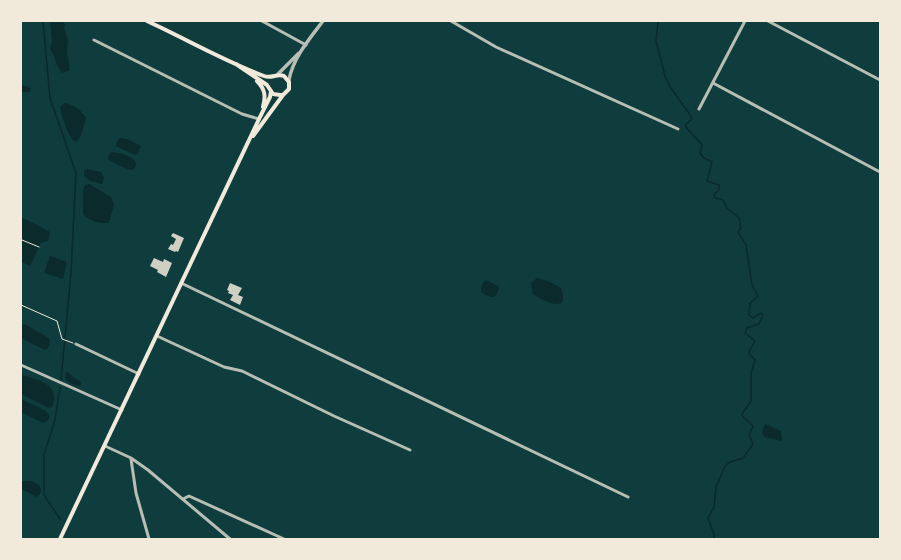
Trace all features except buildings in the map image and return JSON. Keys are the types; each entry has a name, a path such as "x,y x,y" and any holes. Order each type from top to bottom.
{"main road":[{"path":"147,21 236,64 265,76 272,77 278,74 289,80 289,89 263,121 245,148"},
{"path":"236,64 277,95 284,95"},
{"path":"60,539 258,119 265,101 265,94 260,84 248,73"},
{"path":"258,119 270,97 270,80 272,77"}],"street":[{"path":"262,21 306,45"},
{"path":"289,80 292,68 303,49 324,21"},
{"path":"452,21 496,46 678,130"},
{"path":"699,109 745,21"},
{"path":"768,21 880,80"},
{"path":"94,40 242,114 258,119"},
{"path":"278,74 303,49"},
{"path":"713,83 880,172"},
{"path":"181,283 628,497"},
{"path":"157,336 224,367 242,372 410,450"},
{"path":"76,344 139,374"},
{"path":"21,365 122,410"},
{"path":"105,446 131,458 230,539"},
{"path":"131,458 136,493 149,539"},
{"path":"183,499 189,496 284,539"}],"path":[{"path":"22,240 39,247"},
{"path":"21,305 57,322 62,339 76,344"}],"water":[{"path":"50,21 63,21 65,25 64,29 68,39 67,52 70,70 62,73 50,49 52,41"},
{"path":"21,85 29,87 31,89 30,92 21,92"},
{"path":"64,103 77,108 86,118 81,136 76,142 70,136 64,121 60,107"},
{"path":"120,138 127,139 141,146 138,154 135,155 116,146 117,141"},
{"path":"111,152 132,158 136,163 135,168 132,170 126,168 108,159"},
{"path":"88,169 101,172 104,178 102,184 90,181 84,176 84,170"},
{"path":"89,184 111,197 114,204 109,223 95,222 83,214 83,190 85,185"},
{"path":"21,217 50,232 48,241 41,243 30,266 21,262"},
{"path":"50,256 67,262 63,279 44,273"},
{"path":"537,278 550,282 561,288 563,296 562,301 559,304 554,304 543,300 533,294 531,283"},
{"path":"486,280 499,288 494,297 490,297 481,292 482,284"},
{"path":"24,324 49,338 48,348 45,350 21,338 21,326"},
{"path":"67,371 81,382 81,386 74,385 67,381 65,376"},
{"path":"21,375 41,381 51,388 54,399 52,407 49,408 21,394"},
{"path":"21,399 46,411 49,415 49,419 43,423 21,412"},
{"path":"765,424 781,431 782,441 764,437 762,432"},
{"path":"22,481 31,481 39,485 41,488 41,493 37,497 22,489"}],"waterway":[{"path":"43,21 50,98 76,173 71,273 61,380"},
{"path":"658,21 656,41 665,76 670,87 691,116 691,120 686,124 686,127 702,145 700,153 704,158 712,162 707,181 719,185 719,190 714,194 715,198 723,200 727,208 739,218 741,227 738,232 746,245 752,285 758,296 750,303 749,315 753,318 761,313 763,315 759,324 747,328 745,333 755,341 749,351 749,354 755,360 751,373 751,401 742,414 743,417 753,426 749,435 753,444 743,458 730,462 725,466 716,487 714,507 708,518 714,534 714,539"},
{"path":"60,387 55,420 44,455 44,495 60,519"}]}
